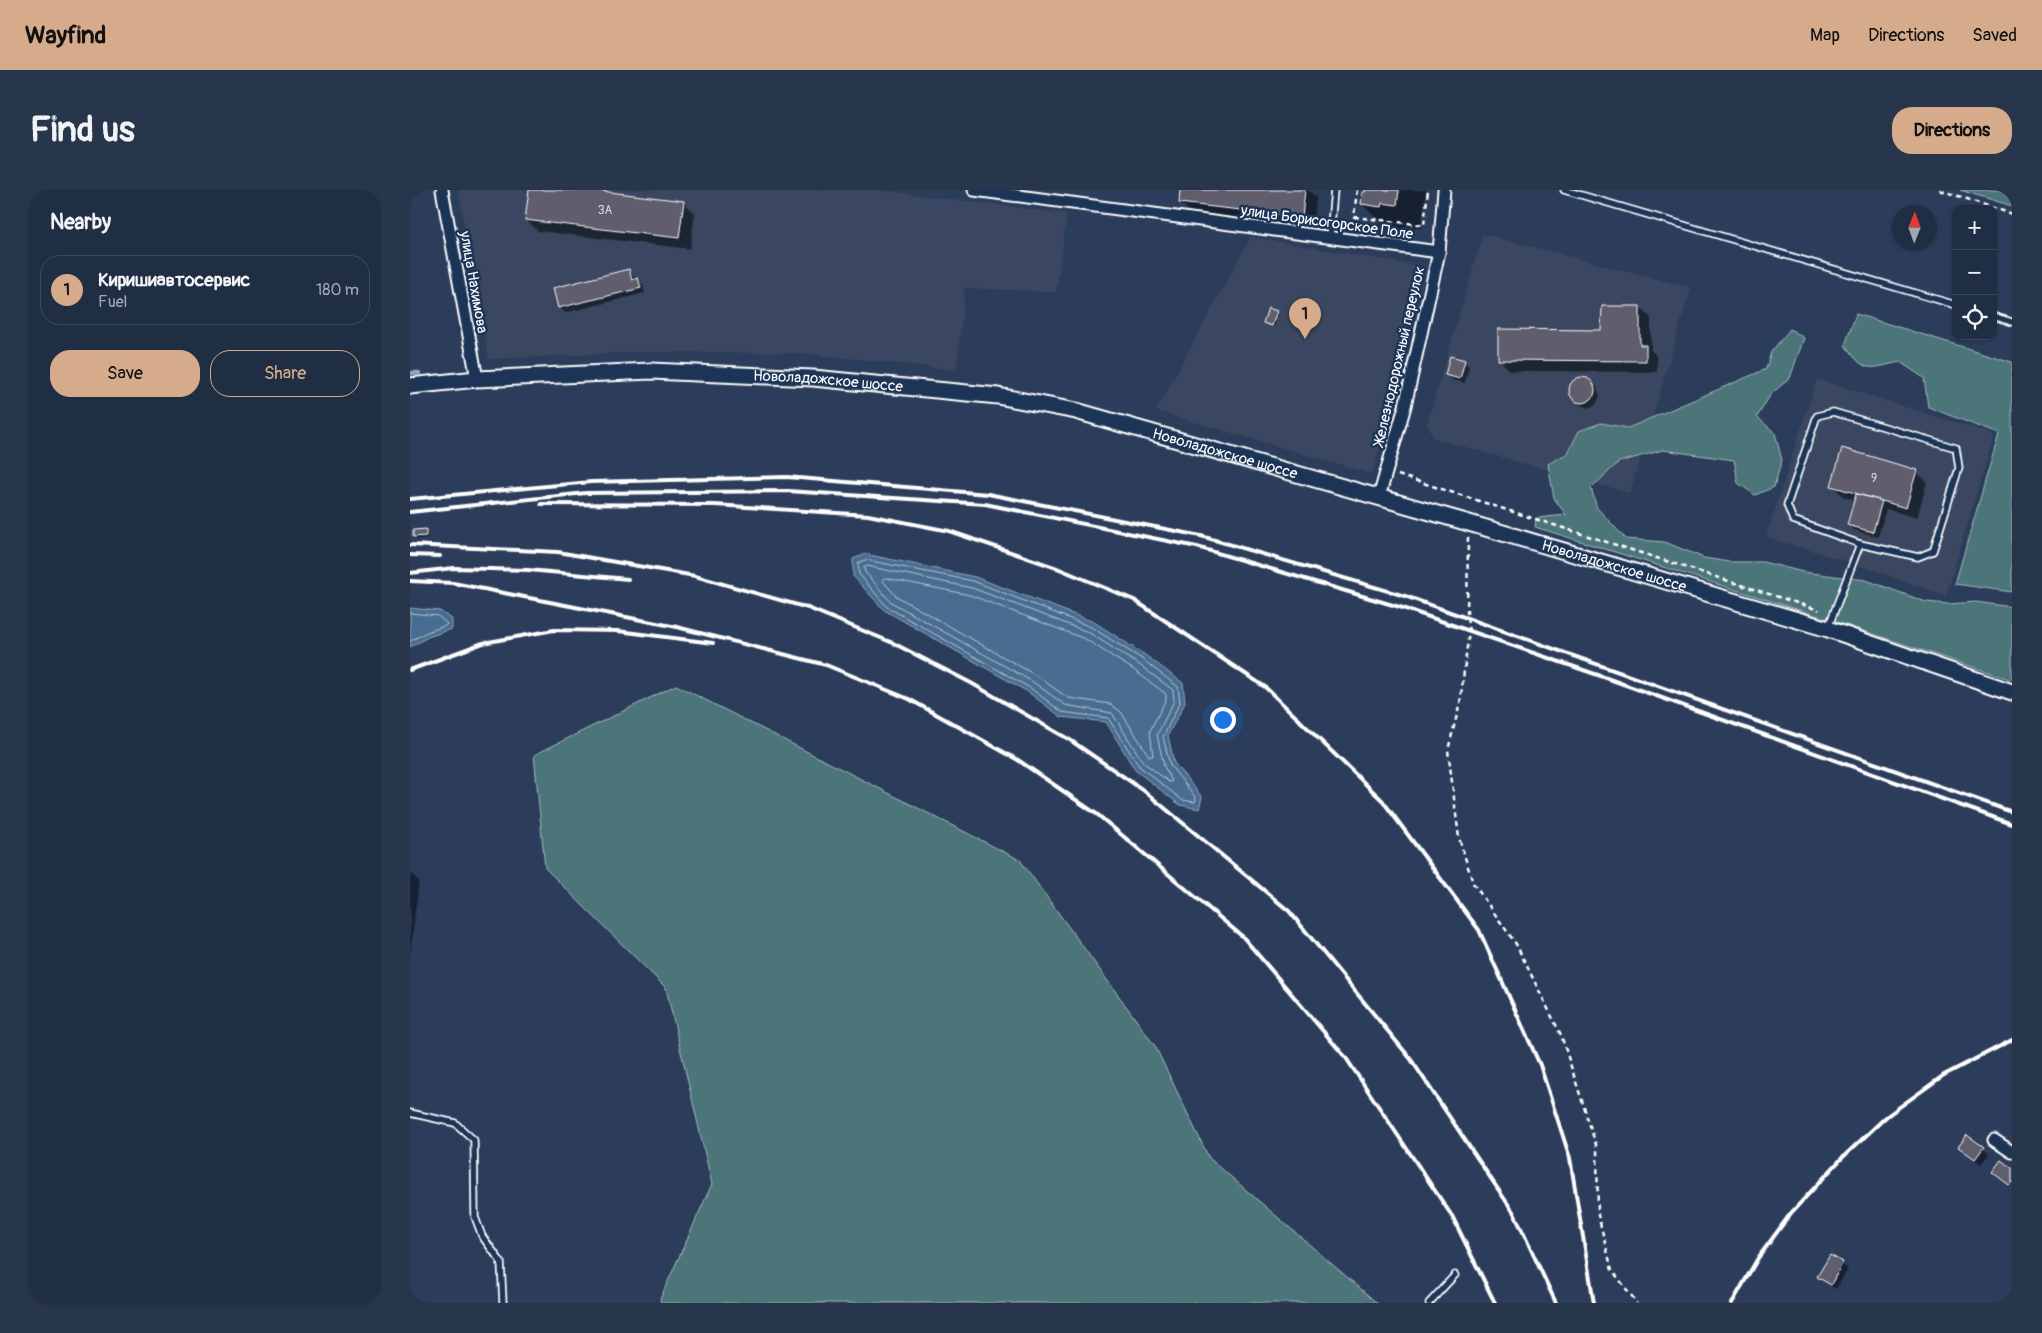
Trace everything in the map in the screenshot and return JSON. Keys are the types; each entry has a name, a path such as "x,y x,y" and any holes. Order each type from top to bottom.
{"main road":[{"name":"Новоладожское шоссе","path":"410,386 476,379 652,370 814,378 998,396 1076,411 1469,523 1828,629 2012,692"}],"street":[{"name":"улица Нахимова","path":"442,190 476,379"},
{"name":"улица Борисогорское Поле","path":"979,190 1439,252"},
{"name":"Железнодорожный переулок","path":"1379,497 1405,406 1439,252 1444,190"},
{"path":"1994,1140 2012,1152"}],"lane":[{"path":"1330,238 1334,190"},
{"path":"1564,190 1952,304"},
{"path":"1997,317 2012,322"},
{"path":"1833,412 1956,448 1959,468 1933,551 1918,557 1860,544 1793,520 1787,505 1816,416 1833,412"},
{"path":"1828,629 1860,544"},
{"path":"410,1113 455,1123 474,1140 475,1217 482,1236 501,1262 503,1303"},
{"path":"1429,1303 1455,1275"}],"path":[{"path":"1356,190 1354,217 1424,225 1428,190"},
{"path":"1940,190 2012,214"},
{"path":"1387,471 1833,614"},
{"path":"1469,523 1467,618 1469,631 1460,703 1448,750 1459,838 1472,883 1516,944 1561,1035 1597,1148 1598,1215 1612,1270 1636,1303"}],"shaded area":[{"path":"458,190 877,190 1067,214 1056,292 965,288 956,370 802,353 641,352 489,359"},
{"path":"1483,234 1691,288 1630,493 1433,438 1427,424"},
{"path":"1251,237 1426,267 1397,389 1372,474 1156,411"},
{"path":"1817,379 1994,435 1946,596 1853,563 1766,537"}],"green space":[{"path":"1960,190 2012,190 2012,206"},
{"path":"1856,314 2012,362 2012,592 1955,584 1999,434 1928,407 1924,378 1900,362 1868,367 1858,361 1845,345"},
{"path":"1790,329 1804,338 1790,378 1771,394 1757,417 1775,433 1782,460 1774,487 1755,495 1738,483 1734,460 1663,450 1619,462 1591,488 1597,508 1626,539 1665,542 1704,558 1729,562 1763,562 1803,572 1866,580 1926,602 1948,604 1976,602 2012,607 2012,680 1825,618 1535,527 1536,518 1566,515 1554,498 1548,464 1568,453 1579,431 1601,423 1628,428 1766,369 1771,352"},
{"path":"676,685 1020,860 1155,1046 1209,1158 1377,1303 661,1303 660,1299 712,1184 666,988 545,868 534,755"}],"water":[{"path":"865,554 975,577 1094,622 1145,655 1183,683 1185,703 1168,735 1174,763 1202,797 1199,809 1180,805 1135,770 1106,722 1061,717 1028,692 884,610 853,576 853,559"},
{"path":"410,608 440,611 452,619 452,629 428,637 410,647"}],"building":[{"path":"529,190 592,190 684,201 679,238 525,220"},
{"path":"1180,190 1305,190 1302,217 1179,203"},
{"path":"1365,190 1399,190 1397,205 1382,203 1381,207 1361,204 1362,192 1365,192"},
{"path":"629,269 632,280 638,278 641,288 558,308 553,288"},
{"path":"1602,306 1640,306 1640,345 1646,345 1646,361 1498,360 1498,329 1601,330"},
{"path":"1268,308 1277,311 1272,326 1263,323"},
{"path":"1450,356 1465,360 1460,379 1445,375"},
{"path":"1582,377 1591,381 1595,390 1591,399 1582,403 1573,399 1569,390 1573,381"},
{"path":"1842,448 1917,470 1906,508 1831,486"},
{"path":"1856,494 1882,501 1873,532 1847,525"},
{"path":"426,529 426,536 413,537 413,530"},
{"path":"1967,1135 1984,1147 1975,1159 1958,1147"},
{"path":"2001,1160 2012,1168 2012,1182 2009,1185 1992,1172"},
{"path":"1830,1255 1843,1262 1831,1285 1817,1277"}],"waterway":[{"path":"410,373 419,373"}],"railway":[{"path":"410,499 591,482 787,477 988,494 1201,536 1405,596 2012,812"},
{"path":"410,512 586,493 788,491 985,504 1197,547 1403,608 1598,675 2012,824"},
{"path":"541,504 715,505 868,515 949,531 1057,568 1134,600 1265,687 1382,800 1479,930 1540,1065 1570,1158 1594,1303"},
{"path":"410,545 558,552 695,576 808,608 893,643 971,683 1070,740 1143,790 1289,911 1410,1058 1514,1213 1556,1303"},
{"path":"410,555 440,556"},
{"path":"410,573 454,568 528,570 628,579"},
{"path":"410,581 453,583 677,627 826,665 909,699 1018,760 1098,815 1243,937 1346,1058 1452,1216 1495,1303"},
{"path":"410,670 483,643 554,630 618,631 713,643"},
{"path":"1732,1303 1758,1258 1791,1213 1842,1158 1887,1116 1944,1075 2012,1040"}],"place":[{"name":"Киришиавтосервис","path":"1305,339"}]}
